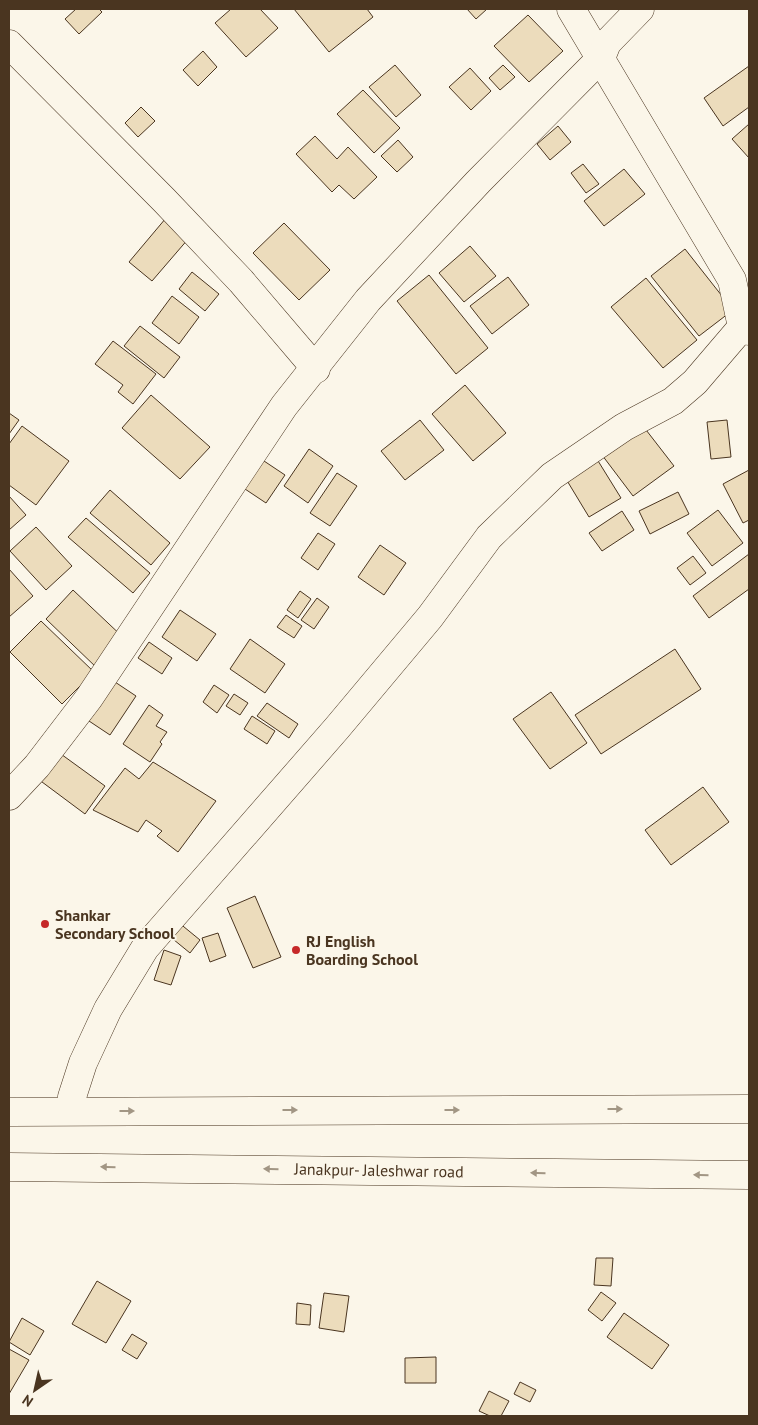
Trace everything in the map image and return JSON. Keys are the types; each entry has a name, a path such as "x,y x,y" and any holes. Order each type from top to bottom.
{"main road":[{"path":"70,1111 72,1097 83,1064 108,1009 145,948 349,713 430,616 489,537 552,476 624,427 672,401 695,382 746,329 732,280 571,9"},
{"path":"9,796 37,766 88,698 284,406 316,369 375,294 478,182 601,58 607,43 640,9"},
{"path":"9,44 184,220 316,369"},
{"path":"9,1112 749,1108"},
{"name":"Janakpur- Jaleshwar road","path":"9,1167 749,1175"}],"building":[{"path":"76,9 99,9 102,12 79,34 65,19"},
{"path":"231,9 260,9 278,28 246,57 215,23"},
{"path":"294,9 367,9 373,17 329,52"},
{"path":"467,9 487,9 476,19"},
{"path":"528,15 563,51 529,82 494,46"},
{"path":"203,51 217,67 198,86 183,70"},
{"path":"395,65 421,95 396,117 369,87"},
{"path":"503,65 515,77 500,90 489,78"},
{"path":"749,66 749,107 723,126 704,98"},
{"path":"470,68 491,91 471,110 449,87"},
{"path":"363,90 400,128 374,153 337,114"},
{"path":"141,107 155,121 138,137 125,123"},
{"path":"749,124 749,158 732,139"},
{"path":"558,126 571,142 550,160 537,144"},
{"path":"315,136 337,159 348,147 377,177 354,199 339,185 332,192 296,154"},
{"path":"398,140 413,157 397,172 381,156"},
{"path":"583,164 599,184 586,193 571,173"},
{"path":"624,169 645,194 604,226 584,201"},
{"path":"166,218 189,238 152,281 129,262"},
{"path":"284,223 330,270 299,300 253,253"},
{"path":"470,246 496,276 464,302 439,273"},
{"path":"685,249 733,310 699,336 651,276"},
{"path":"192,272 219,294 205,311 179,289"},
{"path":"429,275 488,348 456,374 397,301"},
{"path":"508,277 529,305 492,334 470,306"},
{"path":"646,278 697,340 663,368 611,307"},
{"path":"172,296 199,317 179,344 152,323"},
{"path":"140,326 180,357 164,378 124,346"},
{"path":"113,341 156,374 133,404 118,392 123,385 95,364"},
{"path":"465,385 506,433 473,461 432,414"},
{"path":"151,395 210,447 180,479 122,428"},
{"path":"9,413 19,420 9,434"},
{"path":"420,420 444,450 405,480 381,451"},
{"path":"727,420 731,457 711,459 707,422"},
{"path":"22,426 69,461 36,505 9,485 9,444"},
{"path":"643,426 674,466 633,496 602,455"},
{"path":"309,449 333,466 308,503 284,486"},
{"path":"252,453 285,475 266,503 233,481"},
{"path":"595,456 621,498 589,517 563,474"},
{"path":"749,470 749,520 743,523 723,484"},
{"path":"337,473 357,486 330,526 310,513"},
{"path":"110,490 170,543 151,565 90,513"},
{"path":"678,492 689,514 650,534 639,511"},
{"path":"9,496 26,515 9,530"},
{"path":"718,510 743,543 712,566 687,533"},
{"path":"622,511 634,530 602,551 589,533"},
{"path":"86,518 150,573 133,593 68,537"},
{"path":"36,527 72,566 46,590 10,551"},
{"path":"318,533 335,544 318,570 301,558"},
{"path":"380,545 406,563 384,595 358,577"},
{"path":"749,554 749,589 709,618 693,596"},
{"path":"693,556 706,573 690,585 677,568"},
{"path":"9,569 33,596 9,617"},
{"path":"73,590 126,640 98,669 46,619"},
{"path":"300,591 311,599 298,618 287,610"},
{"path":"317,598 329,607 314,629 301,620"},
{"path":"180,610 216,634 197,661 162,637"},
{"path":"286,615 302,626 294,638 277,627"},
{"path":"41,621 94,672 62,704 10,652"},
{"path":"250,639 285,664 265,693 230,669"},
{"path":"149,642 172,658 162,674 138,658"},
{"path":"675,649 701,689 601,754 575,715"},
{"path":"112,680 136,696 110,735 86,719"},
{"path":"214,685 229,695 217,713 203,702"},
{"path":"551,692 587,743 550,769 513,719"},
{"path":"234,694 248,703 240,715 226,706"},
{"path":"267,703 298,724 289,738 257,716"},
{"path":"149,705 163,715 156,726 167,732 160,742 162,744 150,762 123,744"},
{"path":"252,716 275,731 267,744 244,729"},
{"path":"54,749 105,786 85,814 34,776"},
{"path":"153,762 216,801 178,852 157,836 162,831 146,820 138,832 93,810 125,768 139,779"},
{"path":"703,787 729,822 671,865 645,830"},
{"path":"255,896 281,957 253,968 227,908"},
{"path":"178,922 200,940 190,953 168,935"},
{"path":"218,933 226,956 210,962 202,938"},
{"path":"164,950 181,956 171,985 154,980"},
{"path":"596,1258 613,1258 611,1286 594,1285"},
{"path":"97,1281 131,1301 106,1343 72,1324"},
{"path":"601,1292 616,1303 602,1321 588,1310"},
{"path":"324,1293 349,1296 344,1332 319,1328"},
{"path":"297,1303 311,1305 310,1325 296,1324"},
{"path":"624,1313 669,1345 652,1369 607,1337"},
{"path":"22,1318 44,1331 30,1355 9,1342"},
{"path":"132,1334 147,1343 137,1359 122,1350"},
{"path":"9,1349 29,1360 9,1394"},
{"path":"436,1357 436,1383 405,1383 405,1358"},
{"path":"520,1382 536,1390 530,1402 514,1394"},
{"path":"489,1391 509,1401 501,1416 490,1416 479,1411"}],"place":[{"name":"Shankar Secondary School","path":"45,924"},
{"name":"RJ English Boarding School","path":"296,950"}]}
